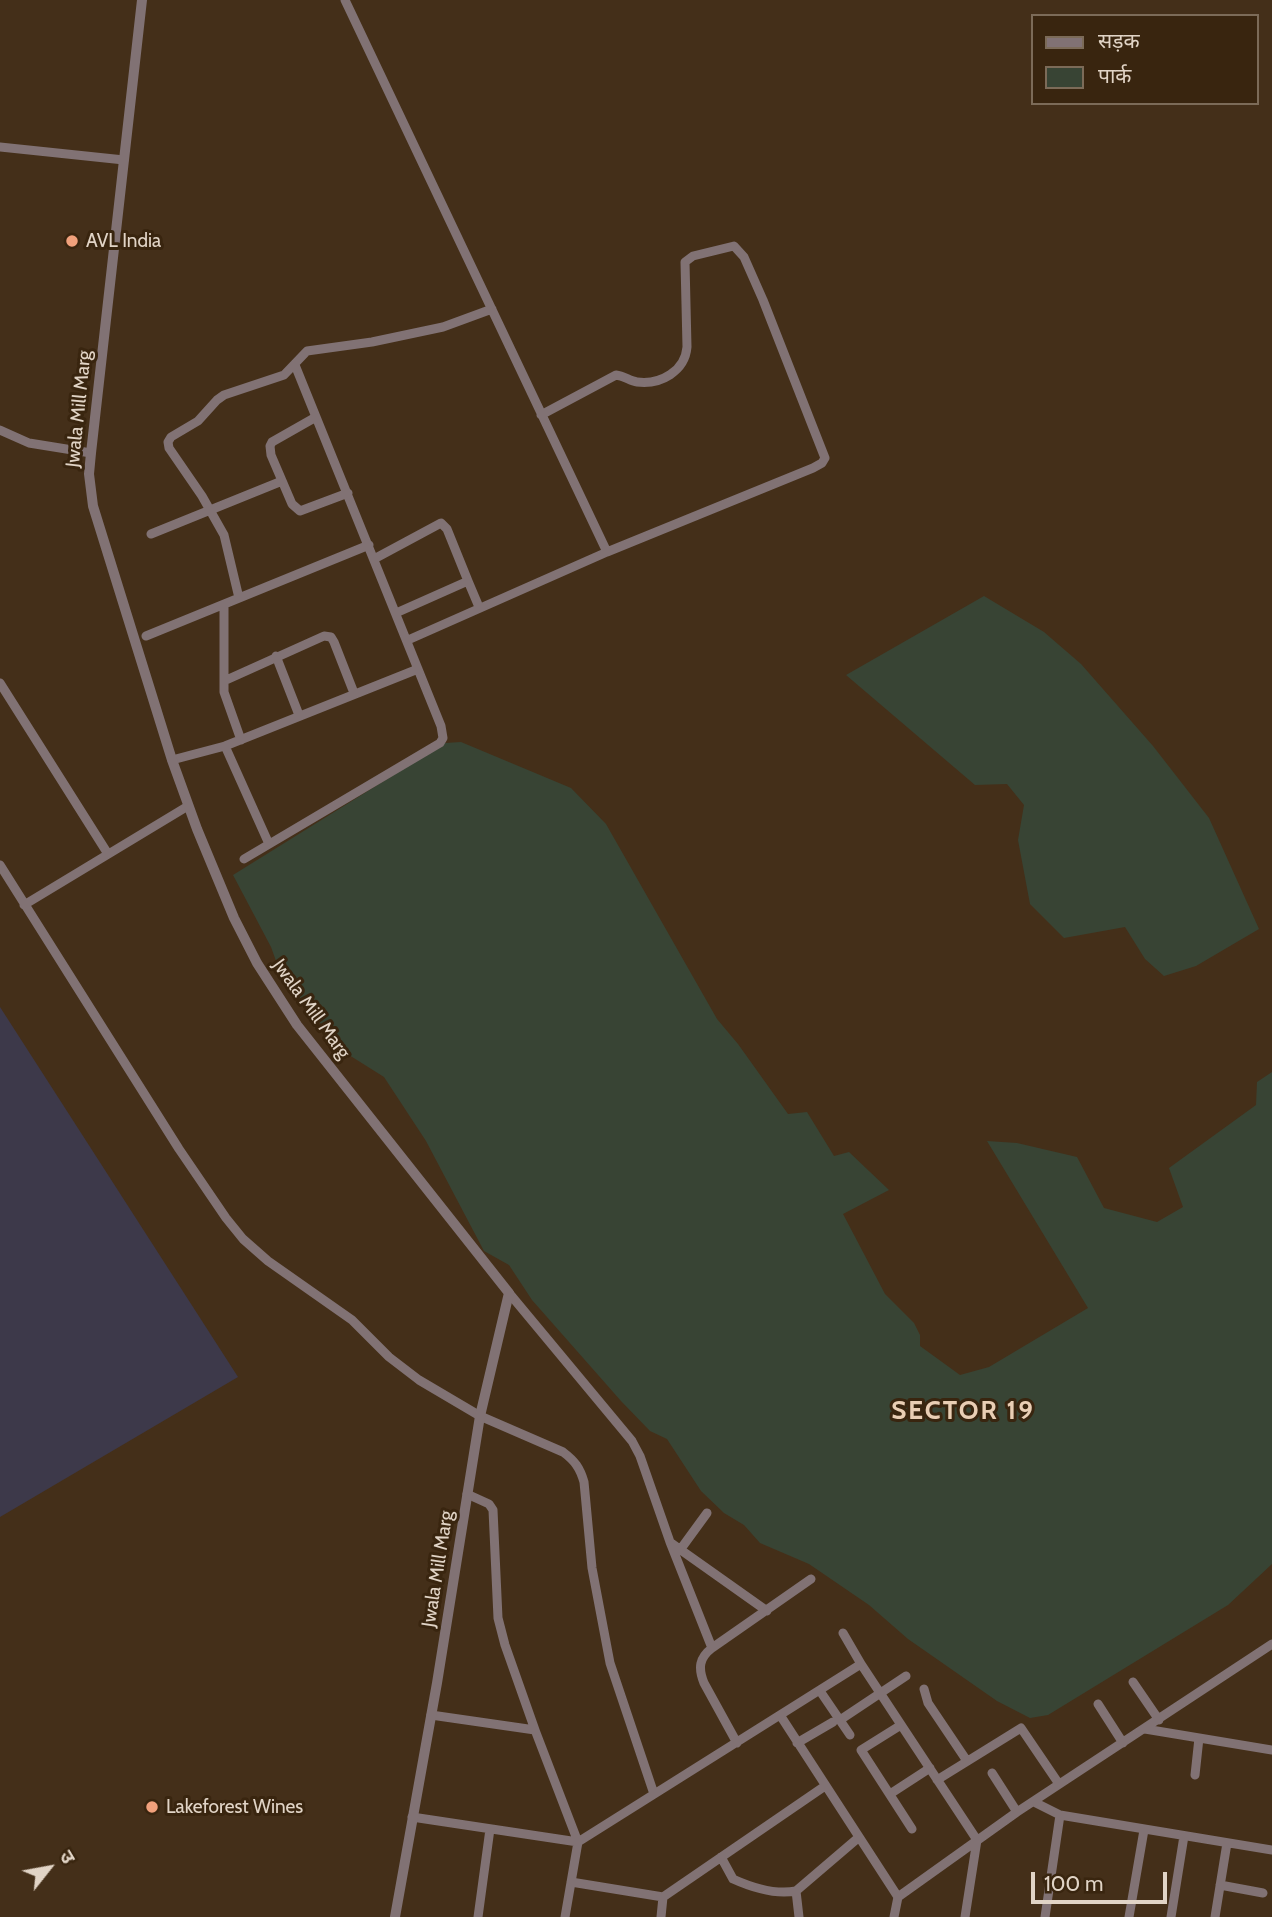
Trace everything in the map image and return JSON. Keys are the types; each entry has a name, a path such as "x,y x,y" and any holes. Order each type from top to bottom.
{"street":[{"name":"Jwala Mill Marg","path":"142,0 91,453 89,474 93,506 172,760 234,918 275,993 297,1025 509,1293 480,1416 396,1917"},
{"path":"345,0 607,552"},
{"path":"0,147 124,160"},
{"path":"408,640 607,552 813,468 825,458 763,300 739,250 734,246 693,256 685,262 687,348 685,361 679,368 663,379 642,382 616,375 541,415"},
{"path":"239,598 224,535 173,456 168,442 175,434 198,421 212,404 224,395 284,375 307,351 427,331 492,309"},
{"path":"244,859 440,743 443,732 295,365"},
{"path":"316,417 275,440 270,446 282,481 292,504 300,511 348,493"},
{"path":"0,430 29,443 91,453"},
{"path":"151,534 211,512 282,481"},
{"path":"374,559 441,523 447,529 479,607"},
{"path":"146,636 369,545"},
{"path":"396,613 468,581"},
{"path":"224,605 224,692 242,740"},
{"path":"224,681 324,636 331,638 354,693"},
{"path":"276,656 299,716"},
{"path":"172,760 242,740 418,669"},
{"path":"0,683 108,854"},
{"path":"225,746 269,844"},
{"path":"24,905 188,806"},
{"path":"0,865 179,1149 243,1239 268,1261 343,1313 389,1357 419,1380 480,1416 563,1452 581,1470 592,1568 607,1650 654,1794"},
{"path":"509,1293 632,1441 712,1648"},
{"path":"467,1494 489,1504 493,1510 498,1618 535,1730 578,1842 565,1917"},
{"path":"680,1550 707,1513"},
{"path":"670,1542 767,1611"},
{"path":"737,1743 700,1673 700,1663 705,1653 811,1579"},
{"path":"843,1633 977,1840 965,1917"},
{"path":"894,1917 898,1898 977,1840 1270,1647"},
{"path":"412,1817 578,1842 861,1664"},
{"path":"797,1743 906,1676"},
{"path":"1133,1682 1158,1720"},
{"path":"924,1689 928,1703 967,1761"},
{"path":"820,1691 836,1721 850,1735"},
{"path":"1098,1704 1123,1743"},
{"path":"431,1715 535,1730"},
{"path":"780,1715 898,1898"},
{"path":"901,1725 861,1750 912,1829"},
{"path":"937,1780 1021,1728 1059,1784"},
{"path":"1145,1729 1272,1750"},
{"path":"1195,1775 1199,1738"},
{"path":"890,1794 930,1768"},
{"path":"992,1773 1017,1812"},
{"path":"571,1882 663,1897 825,1786"},
{"path":"1034,1802 1060,1815 1272,1850"},
{"path":"1045,1917 1060,1815"},
{"path":"478,1917 490,1829"},
{"path":"1129,1917 1144,1830"},
{"path":"1171,1917 1184,1836"},
{"path":"721,1857 733,1879 783,1894 796,1891 858,1838"},
{"path":"1215,1917 1227,1843"},
{"path":"1220,1885 1263,1893"},
{"path":"796,1891 799,1917"},
{"path":"661,1917 663,1897"}],"shaded area":[{"path":"0,1007 238,1377 0,1517"}],"green space":[{"path":"984,596 1044,632 1081,664 1153,746 1209,818 1259,929 1196,966 1164,976 1145,959 1125,927 1064,938 1030,904 1018,840 1024,805 1007,784 975,785 846,675"},
{"path":"461,742 571,788 606,824 717,1019 788,1114 807,1112 834,1156 849,1152 889,1190 843,1214 885,1294 914,1323 920,1335 920,1346 960,1375 989,1367 1088,1308 987,1141 1017,1143 1077,1157 1104,1208 1157,1222 1183,1207 1169,1168 1256,1105 1257,1082 1272,1072 1272,1564 1228,1605 1048,1715 1030,1718 997,1701 908,1639 869,1605 809,1564 760,1543 744,1525 724,1513 701,1491 667,1439 650,1431 621,1401 532,1300 509,1265 484,1251 426,1141 384,1077 349,1055 284,983 271,947 233,875 445,743"}],"place":[{"name":"AVL India","path":"72,241"},
{"name":"Lakeforest Wines","path":"152,1807"}],"district":[{"name":"SECTOR 19","path":"963,1411"}]}
